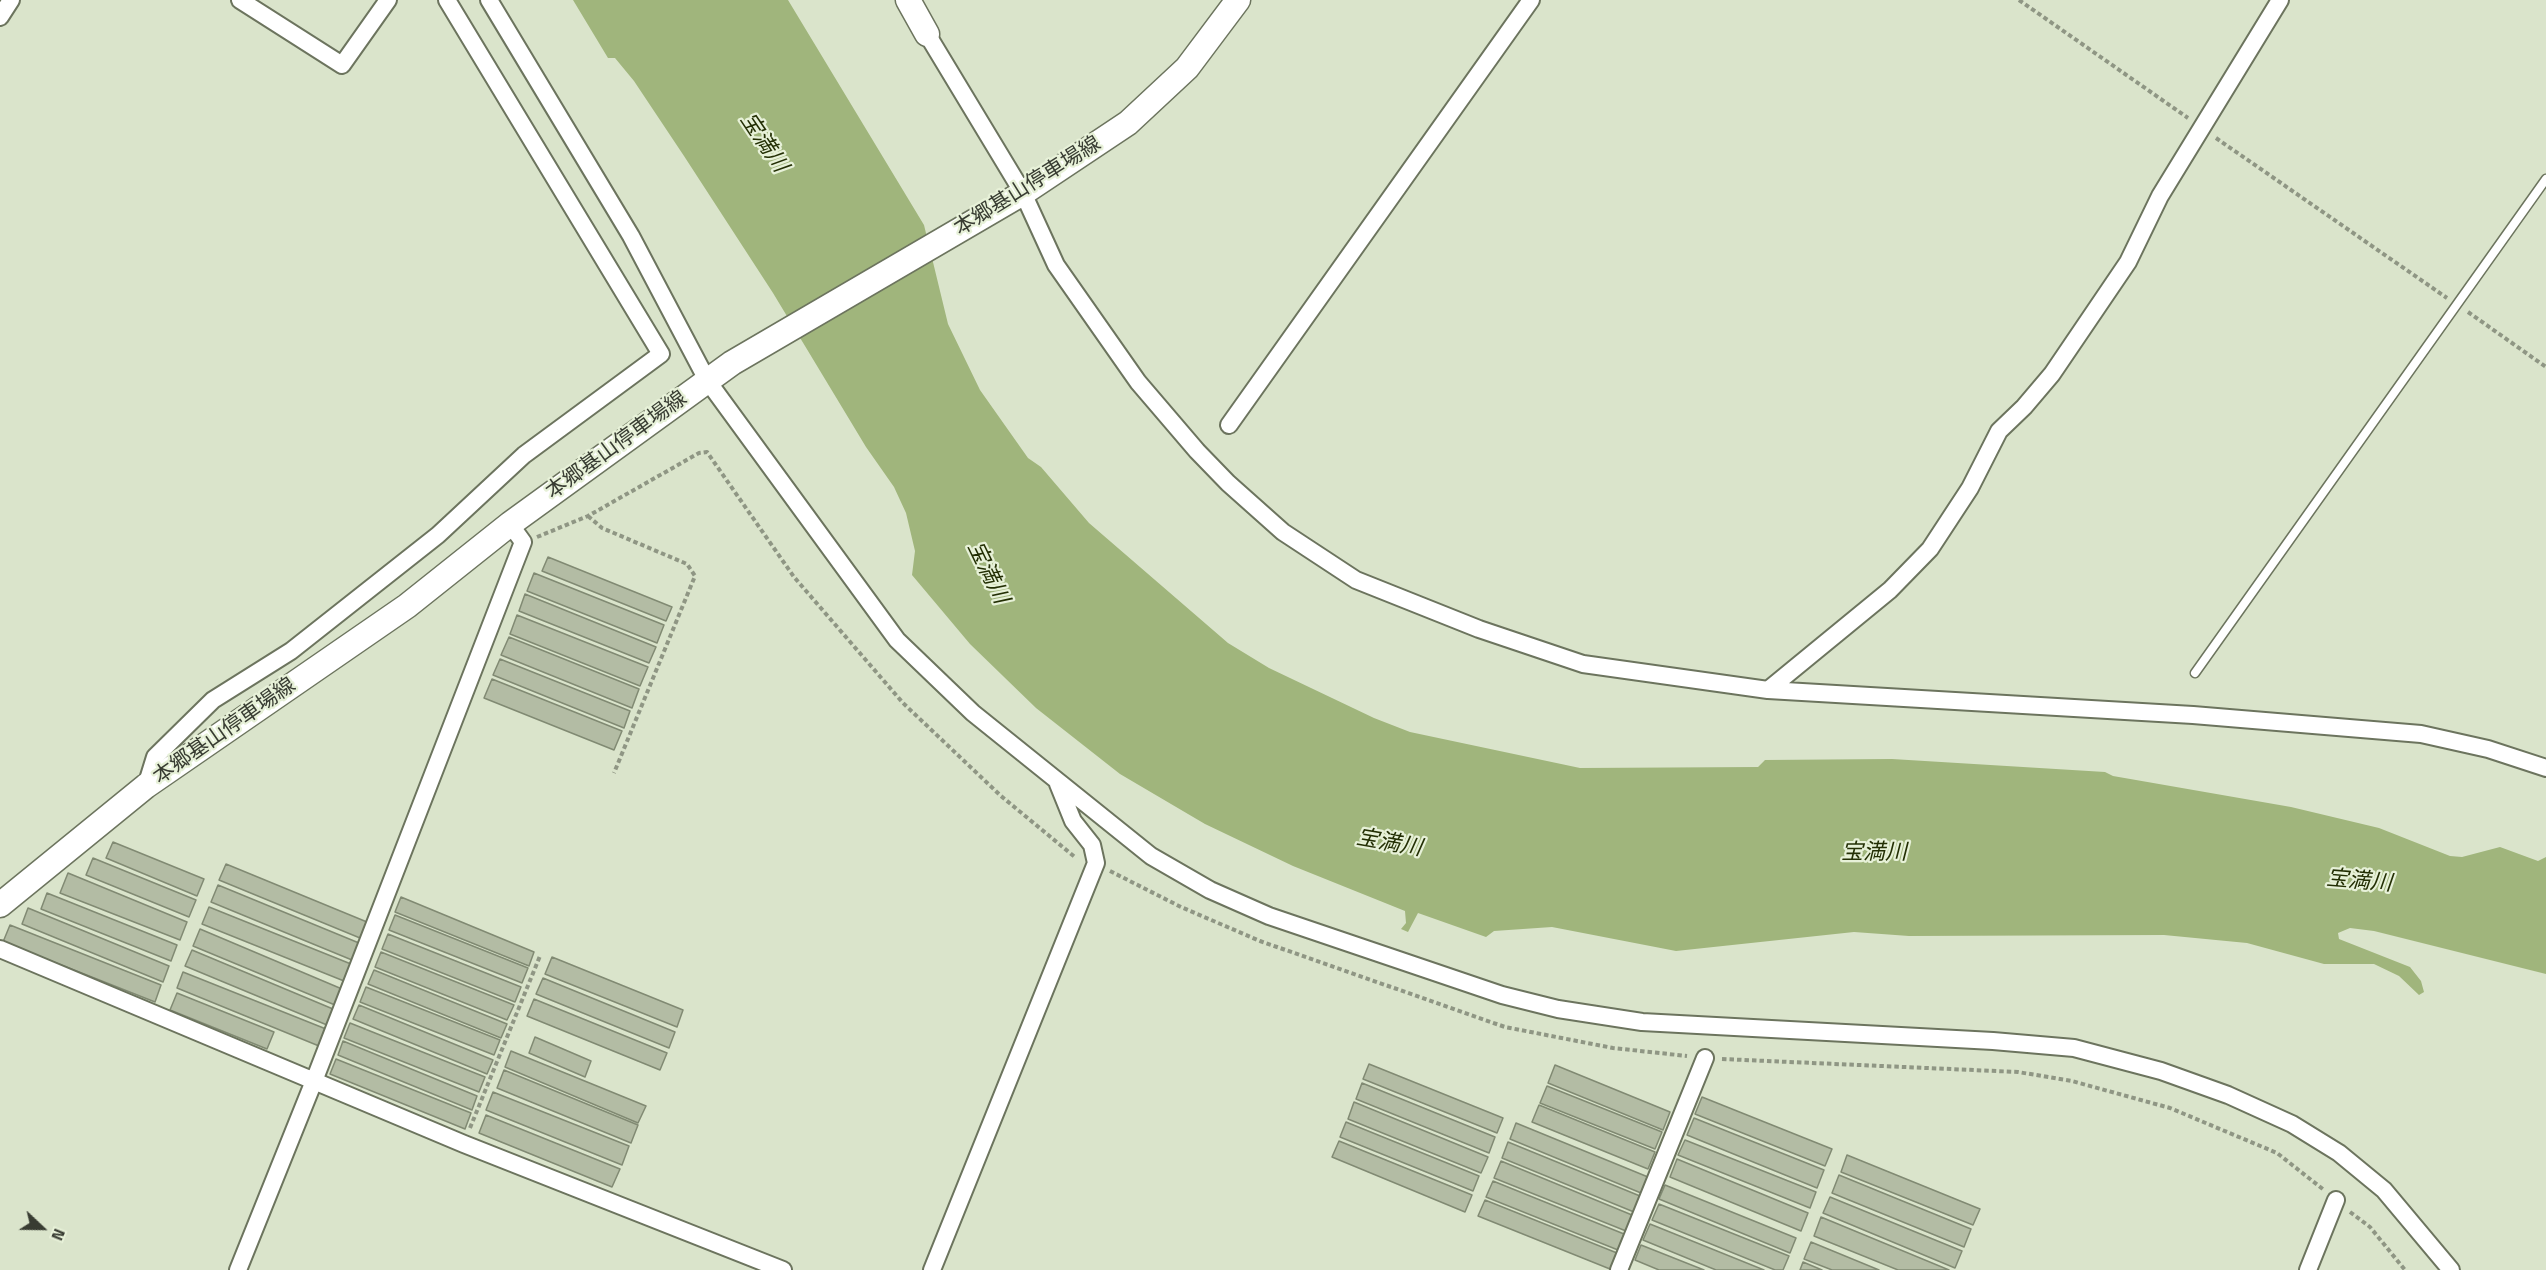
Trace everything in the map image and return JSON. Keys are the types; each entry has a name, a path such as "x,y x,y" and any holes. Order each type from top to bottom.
{"main road":[{"path":"908,0 927,34"},
{"name":"本郷基山停車場線","path":"0,905 146,786 517,533 707,380 732,363 1018,197 1128,123 1187,68 1238,0"}],"street":[{"path":"0,17 11,0"},
{"path":"240,0 342,65 388,0"},
{"path":"146,786 155,757 213,700 291,651 438,535 524,455 661,354 447,0"},
{"path":"489,0 631,236 707,380 897,640 973,713 1151,856 1210,890 1269,916 1502,995 1558,1009 1642,1022 1993,1041 2074,1048 2162,1071 2228,1095 2292,1124 2339,1153 2384,1190 2451,1270"},
{"path":"1229,425 1531,0"},
{"path":"1768,690 1890,590 1930,549 1970,488 1999,431 2024,407 2052,374 2128,262 2160,196 2280,0"},
{"path":"927,34 1056,265 1138,382 1197,451 1228,483 1283,532 1356,580 1479,629 1583,664 1768,690 2193,715 2421,734 2488,750 2546,768"},
{"path":"238,1270 314,1081 517,533"},
{"path":"932,1270 1096,863 1092,845 1074,821 1056,780"},
{"path":"0,949 464,1144 783,1270"},
{"path":"1619,1270 1705,1058"},
{"path":"2308,1270 2336,1200"}],"lane":[{"path":"2195,673 2546,178"}],"path":[{"path":"2019,0 2546,367"},
{"path":"517,533 588,516 699,453 707,452 794,577 903,703 1001,796 1083,864 1096,863 1180,907 1260,941 1505,1027 1613,1048 1705,1058 2018,1072 2072,1081 2170,1108 2277,1153 2370,1227 2405,1270"},
{"path":"588,516 602,528 687,564 695,576 614,773"},
{"path":"464,1144 540,956"}],"water":[{"name":"宝満川","path":"573,0 788,0 924,225 948,324 980,390 1028,458 1041,467 1089,523 1228,643 1269,668 1374,718 1410,732 1580,768 1758,767 1765,760 1892,759 2105,772 2113,776 2291,807 2379,828 2450,856 2462,857 2500,847 2538,861 2546,857 2546,974 2374,931 2350,928 2338,933 2339,939 2410,967 2421,981 2424,992 2419,995 2399,976 2374,964 2324,964 2247,943 2164,935 1909,936 1854,932 1676,951 1552,927 1494,931 1486,937 1418,913 1408,932 1401,929 1406,923 1405,911 1293,866 1205,824 1120,774 1036,708 970,644 912,575 915,551 906,513 894,487 866,447 773,293 684,156 634,81 615,58 608,58"}],"building":[{"path":"548,557 672,607 666,621 542,571"},
{"path":"534,573 664,625 657,643 527,591"},
{"path":"525,594 656,647 649,663 519,611"},
{"path":"517,615 648,667 640,686 510,634"},
{"path":"509,637 639,689 632,708 501,655"},
{"path":"500,659 630,711 624,728 493,675"},
{"path":"492,679 622,731 614,750 484,698"},
{"path":"113,842 204,879 197,896 106,858"},
{"path":"93,858 196,900 189,917 86,875"},
{"path":"226,864 367,922 360,938 219,880"},
{"path":"68,873 187,922 180,940 60,893"},
{"path":"218,885 359,943 352,960 211,902"},
{"path":"47,893 177,945 171,961 41,909"},
{"path":"401,897 534,952 529,966 395,912"},
{"path":"209,907 351,964 344,981 202,924"},
{"path":"28,908 169,966 163,982 22,924"},
{"path":"395,915 528,968 522,983 389,930"},
{"path":"10,925 161,985 155,1002 3,942"},
{"path":"200,929 342,989 335,1005 193,946"},
{"path":"388,934 521,987 515,1002 382,949"},
{"path":"192,950 333,1009 327,1025 185,966"},
{"path":"381,952 514,1005 507,1020 375,967"},
{"path":"552,957 683,1010 677,1027 545,974"},
{"path":"374,970 507,1024 501,1038 368,984"},
{"path":"183,972 326,1029 319,1046 177,988"},
{"path":"543,978 675,1032 669,1048 536,994"},
{"path":"366,987 500,1040 494,1055 360,1002"},
{"path":"177,993 274,1032 267,1049 170,1010"},
{"path":"534,999 667,1053 660,1070 527,1016"},
{"path":"359,1005 493,1060 487,1074 353,1019"},
{"path":"350,1023 485,1077 479,1092 344,1038"},
{"path":"535,1037 591,1061 585,1077 529,1053"},
{"path":"343,1041 477,1096 472,1110 338,1055"},
{"path":"511,1051 646,1106 638,1123 505,1067"},
{"path":"336,1059 471,1113 465,1129 330,1074"},
{"path":"1369,1064 1503,1118 1497,1133 1363,1079"},
{"path":"1555,1065 1670,1112 1663,1130 1548,1083"},
{"path":"504,1070 638,1125 631,1143 497,1088"},
{"path":"1362,1083 1495,1137 1489,1153 1356,1099"},
{"path":"1547,1086 1662,1132 1655,1149 1540,1103"},
{"path":"493,1092 629,1146 622,1165 486,1110"},
{"path":"1702,1097 1832,1149 1825,1166 1695,1114"},
{"path":"1354,1102 1488,1157 1481,1173 1348,1119"},
{"path":"1539,1105 1655,1152 1648,1169 1532,1122"},
{"path":"486,1115 620,1169 612,1187 479,1133"},
{"path":"1694,1118 1824,1170 1817,1188 1687,1135"},
{"path":"1346,1122 1479,1176 1473,1191 1340,1137"},
{"path":"1516,1123 1648,1177 1641,1193 1510,1139"},
{"path":"1685,1140 1816,1192 1810,1208 1678,1155"},
{"path":"1339,1141 1472,1195 1465,1212 1332,1157"},
{"path":"1508,1142 1640,1196 1634,1212 1502,1158"},
{"path":"1847,1155 1980,1209 1973,1225 1841,1172"},
{"path":"1677,1159 1808,1213 1801,1231 1670,1177"},
{"path":"1501,1161 1632,1215 1626,1231 1494,1178"},
{"path":"1839,1175 1971,1229 1964,1247 1832,1193"},
{"path":"1493,1181 1624,1234 1618,1250 1486,1197"},
{"path":"1665,1185 1796,1238 1790,1253 1659,1199"},
{"path":"1830,1197 1962,1251 1955,1268 1823,1213"},
{"path":"1485,1200 1617,1253 1610,1269 1478,1216"},
{"path":"1659,1204 1789,1256 1783,1270 1775,1270 1652,1220"},
{"path":"1821,1217 1949,1270 1898,1270 1814,1236"},
{"path":"1650,1224 1764,1270 1716,1270 1643,1240"},
{"path":"1811,1242 1879,1270 1832,1270 1804,1259"},
{"path":"1641,1245 1704,1270 1659,1270 1635,1260"},
{"path":"1803,1262 1822,1270 1800,1270"}]}
